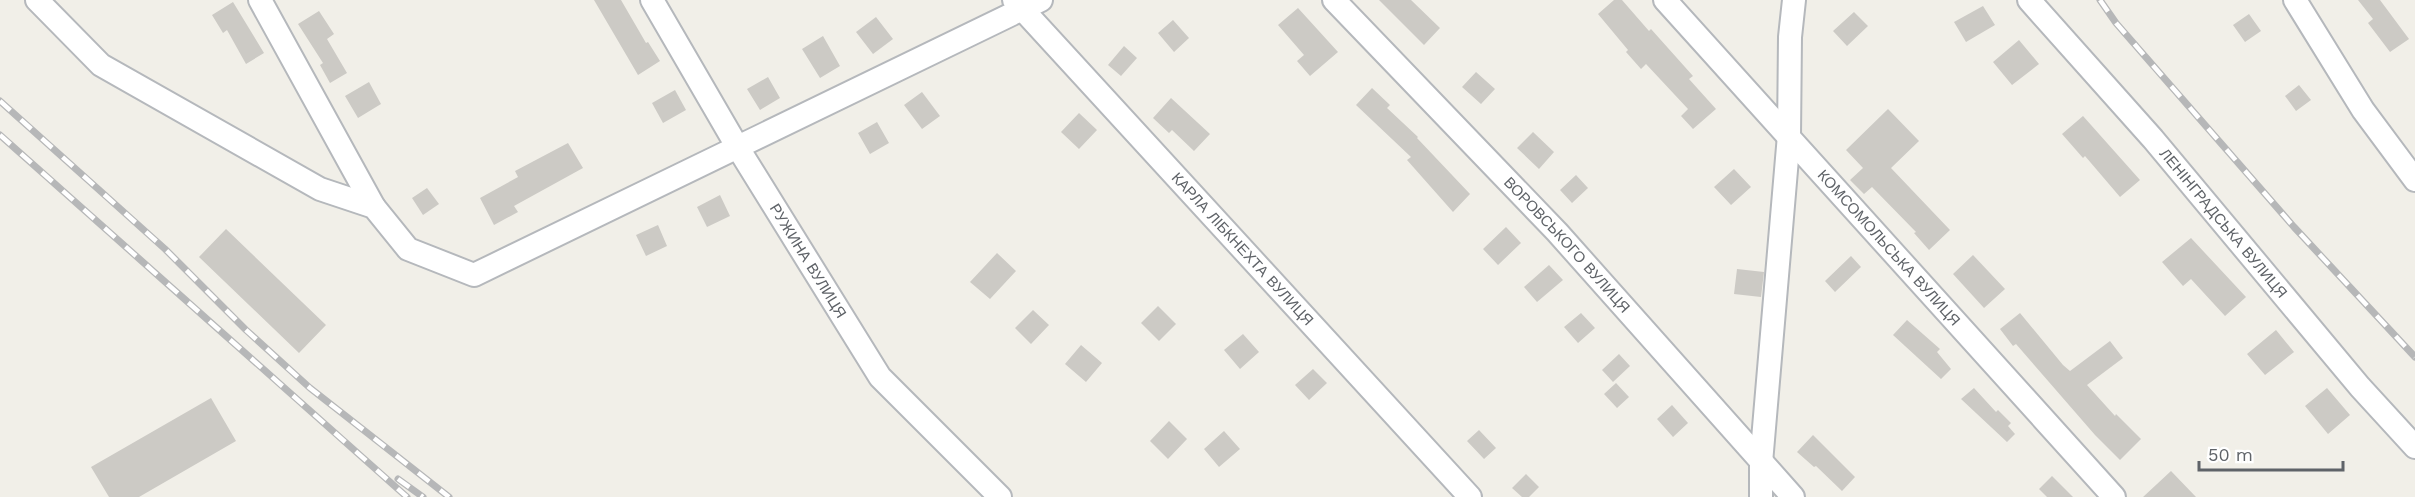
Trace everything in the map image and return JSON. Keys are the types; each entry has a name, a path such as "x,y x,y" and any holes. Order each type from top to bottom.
{"street":[{"path":"37,0 101,65 320,189 374,207"},
{"path":"260,0 374,207 408,249 474,275 738,148 1026,3"},
{"name":"РУЖИНА ВУЛИЦЯ","path":"652,0 738,148 880,376 1000,497"},
{"name":"ВОРОВСЬКОГО ВУЛИЦЯ","path":"1334,0 1557,232 1793,497"},
{"name":"КОМСОМОЛЬСЬКА ВУЛИЦЯ","path":"1665,0 2114,497"},
{"path":"1761,497 1761,463 1789,135 1790,37 1794,0"},
{"name":"ЛЕНІНГРАДСЬКА ВУЛИЦЯ","path":"2029,0 2153,139 2360,387 2415,447"},
{"path":"2295,0 2363,110 2415,180"},
{"name":"КАРЛА ЛІБКНЕХТА ВУЛИЦЯ","path":"1026,3 1470,497"}],"building":[{"path":"594,0 621,0 646,43 648,42 660,61 638,75"},
{"path":"1379,0 1411,0 1440,28 1424,45"},
{"path":"1614,0 1622,0 1649,31 1651,29 1693,76 1689,79 1716,109 1693,129 1681,116 1688,109 1646,64 1641,69 1598,14"},
{"path":"2358,0 2380,0 2409,39 2390,52 2368,23 2373,19"},
{"path":"233,2 264,53 246,64 227,30 223,33 212,15"},
{"path":"1983,6 1995,25 1966,42 1954,22"},
{"path":"1298,8 1338,52 1310,76 1297,61 1304,55 1278,25"},
{"path":"319,11 334,34 327,39 347,73 330,83 320,65 323,63 298,24"},
{"path":"1854,12 1868,26 1847,46 1833,31"},
{"path":"2249,14 2261,31 2245,42 2233,25"},
{"path":"876,17 893,39 873,54 856,32"},
{"path":"1173,20 1189,38 1174,52 1158,33"},
{"path":"823,36 840,66 820,78 802,49"},
{"path":"2019,40 2039,64 2012,85 1993,62"},
{"path":"1124,46 1137,58 1121,76 1108,65"},
{"path":"1476,72 1495,89 1481,104 1462,87"},
{"path":"768,77 780,98 760,110 747,89"},
{"path":"369,82 381,104 358,118 345,96"},
{"path":"2299,85 2311,100 2296,111 2285,96"},
{"path":"1372,88 1390,105 1387,108 1418,137 1470,194 1453,212 1407,160 1411,157 1356,105"},
{"path":"675,90 686,110 663,123 652,103"},
{"path":"922,92 940,116 922,129 904,105"},
{"path":"1171,98 1210,134 1194,151 1172,130 1169,133 1153,118"},
{"path":"1888,109 1919,141 1891,168 1950,230 1929,250 1914,233 1916,232 1872,187 1864,194 1850,180 1863,168 1846,150"},
{"path":"1079,113 1097,130 1079,149 1061,132"},
{"path":"2083,116 2140,180 2120,197 2085,156 2083,158 2062,134"},
{"path":"877,122 889,143 870,154 858,133"},
{"path":"1533,132 1554,152 1539,169 1517,148"},
{"path":"568,143 583,168 514,206 518,212 494,225 480,198 518,177 515,171"},
{"path":"1734,169 1751,187 1731,205 1714,187"},
{"path":"1576,175 1588,188 1572,203 1560,190"},
{"path":"427,188 439,204 423,215 412,198"},
{"path":"720,195 730,216 707,227 697,207"},
{"path":"658,225 667,246 646,256 636,235"},
{"path":"1506,227 1521,243 1498,265 1483,249"},
{"path":"226,229 326,325 299,353 199,257"},
{"path":"2191,238 2246,297 2225,316 2191,279 2183,286 2162,262"},
{"path":"997,253 1016,271 990,299 970,282"},
{"path":"1973,255 2005,289 1984,308 1953,274"},
{"path":"1851,256 1861,267 1835,292 1825,281"},
{"path":"1549,265 1563,280 1537,302 1524,287"},
{"path":"1737,269 1764,272 1761,297 1734,294"},
{"path":"1158,306 1176,324 1159,341 1141,323"},
{"path":"1033,310 1049,325 1031,344 1015,328"},
{"path":"1581,313 1595,328 1578,343 1564,327"},
{"path":"2020,313 2070,371 2110,341 2123,358 2087,385 2115,416 2116,414 2141,439 2120,460 2095,435 2016,344 2013,346 2000,329"},
{"path":"1907,320 1940,349 1937,352 1951,369 1941,379 1893,335"},
{"path":"2276,330 2294,352 2265,375 2247,354"},
{"path":"1243,334 1259,352 1240,369 1224,350"},
{"path":"1081,345 1102,363 1086,382 1065,364"},
{"path":"1619,354 1630,366 1613,382 1602,370"},
{"path":"1313,369 1327,383 1309,400 1295,385"},
{"path":"1616,383 1629,397 1617,408 1604,394"},
{"path":"1974,388 1996,412 1998,410 2011,423 2008,426 2015,434 2007,442 1961,399"},
{"path":"2327,388 2350,415 2328,434 2305,406"},
{"path":"211,398 236,441 139,497 109,497 91,467"},
{"path":"1672,405 1688,423 1673,437 1657,419"},
{"path":"1169,421 1187,439 1168,459 1150,441"},
{"path":"1479,430 1496,448 1484,459 1467,441"},
{"path":"1224,431 1240,449 1219,467 1204,449"},
{"path":"1813,435 1855,477 1842,491 1816,466 1814,467 1797,452"},
{"path":"2171,471 2196,497 2143,497"},
{"path":"1526,474 1539,487 1529,497 1522,497 1512,488"},
{"path":"2052,476 2073,497 2047,497 2039,489"}],"railway":[{"path":"2100,0 2116,23 2294,227 2415,357"},
{"path":"0,101 165,249 246,330 310,388 449,497"},
{"path":"0,135 407,497"},
{"path":"398,479 423,497"}]}
